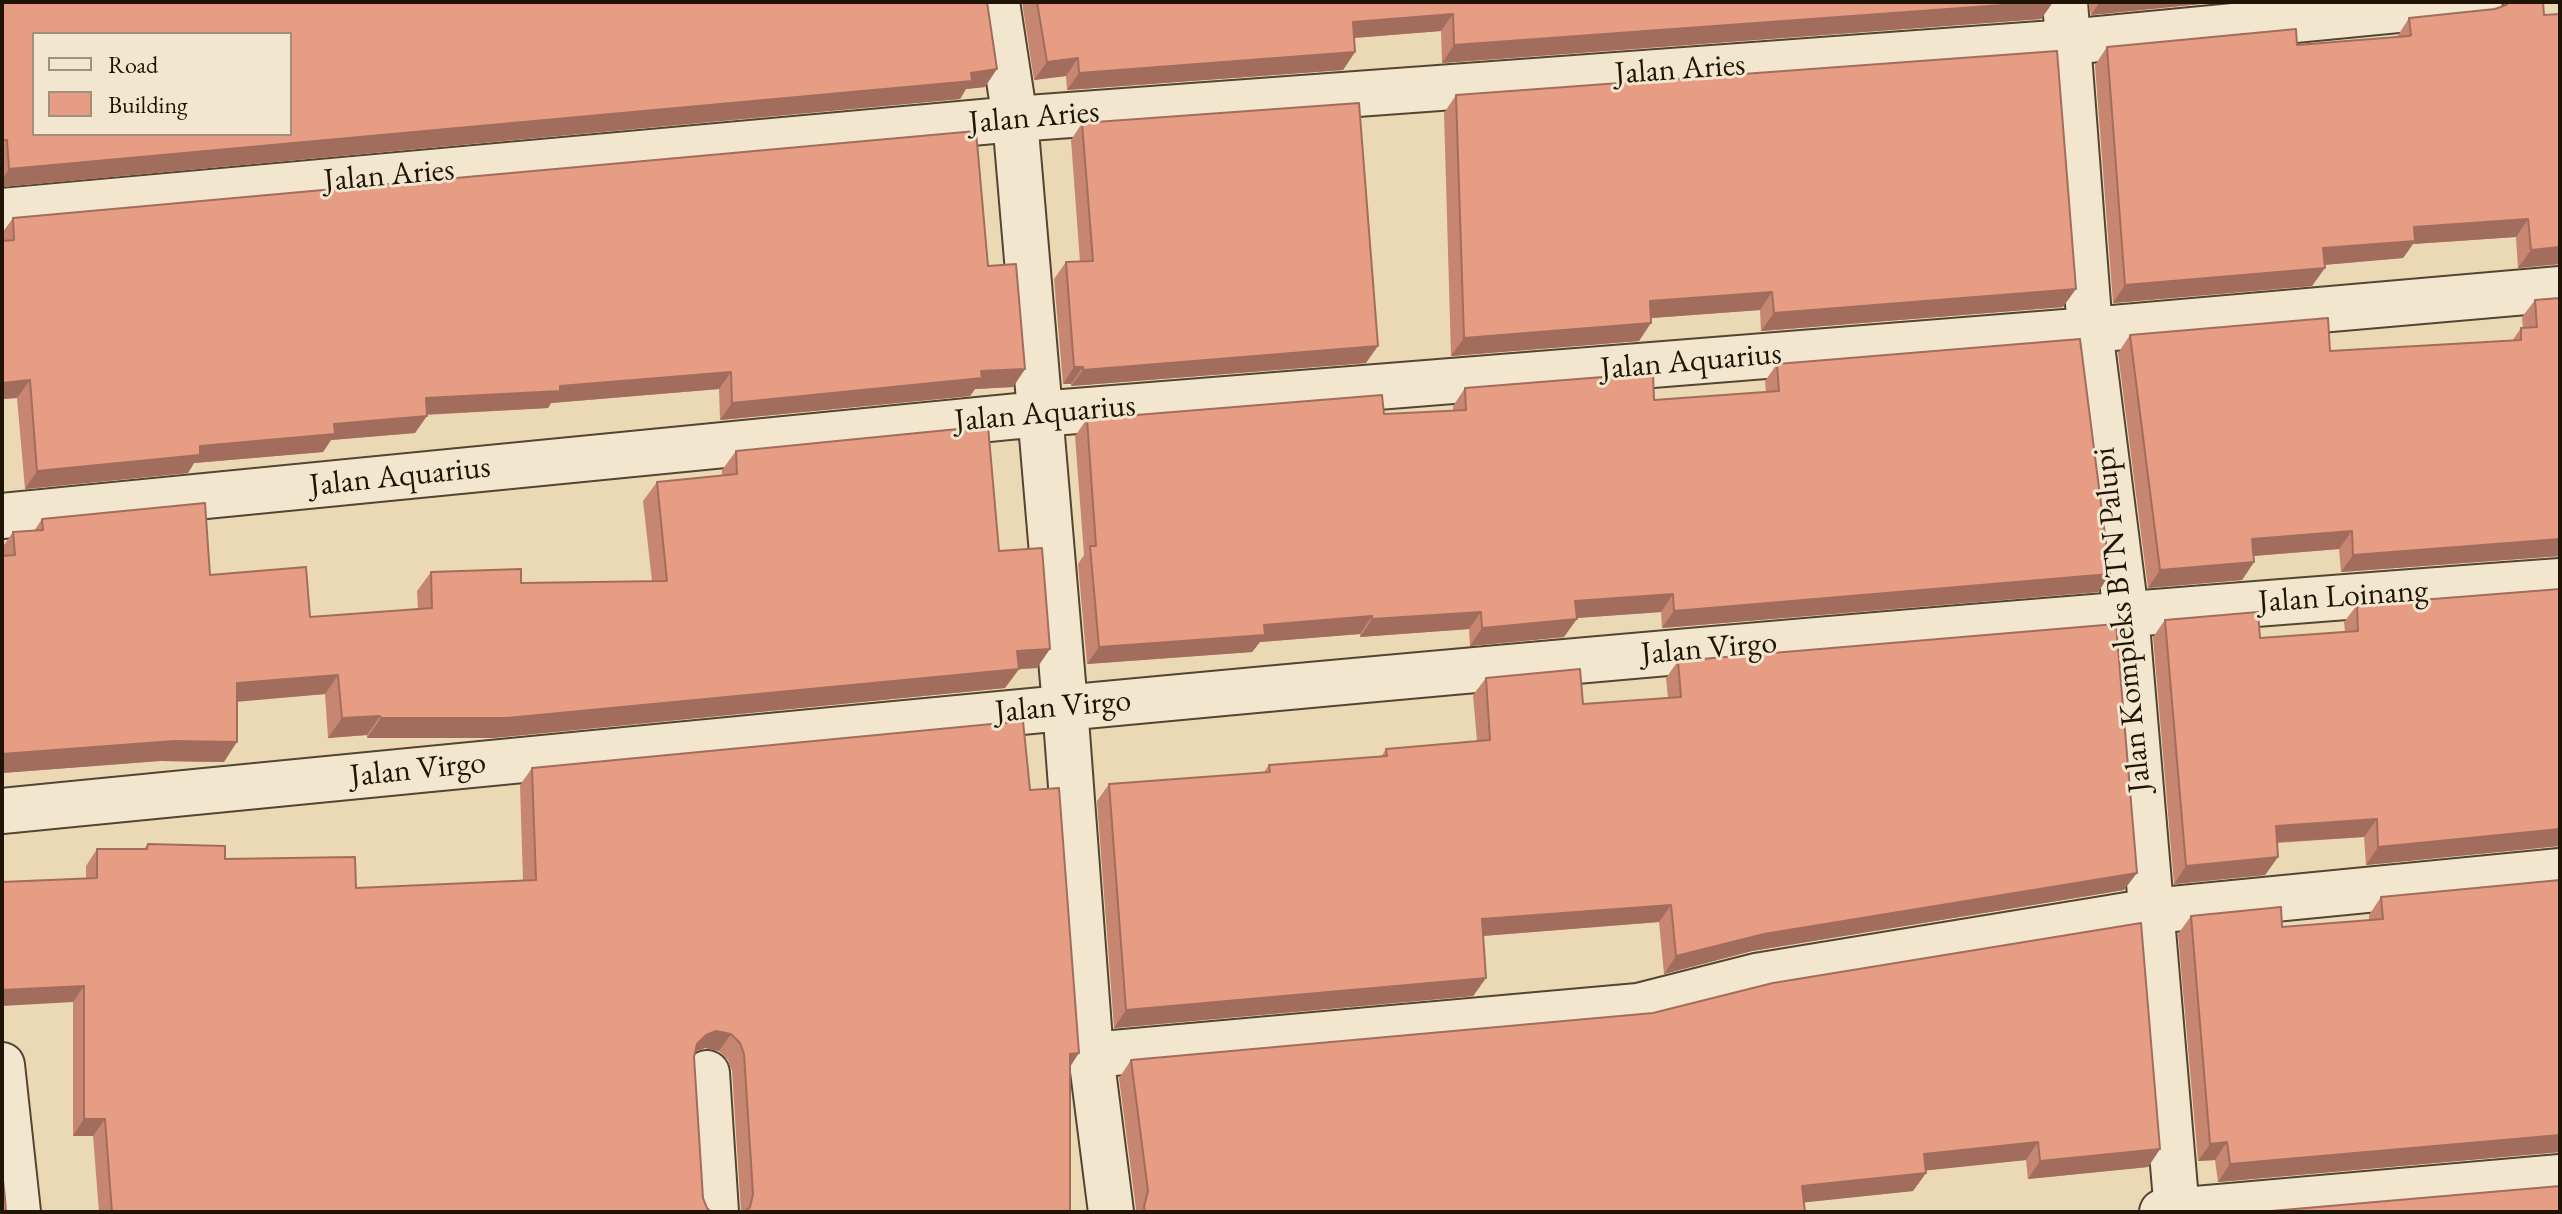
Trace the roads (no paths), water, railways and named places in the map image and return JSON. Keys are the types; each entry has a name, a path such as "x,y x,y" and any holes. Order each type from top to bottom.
{"street":[{"path":"997,2 1015,119 1091,1055 1111,1212"},
{"path":"2066,22 2480,2"},
{"name":"Jalan Aries","path":"2,211 2066,22"},
{"name":"Jalan Kompleks BTN Palupi","path":"2066,22 2090,330 2126,613 2152,911 2172,1211 2560,1177"},
{"path":"2090,330 2560,289"},
{"name":"Jalan Aquarius","path":"2,516 1039,414 2090,330"},
{"name":"Jalan Loinang","path":"2126,613 2560,581"},
{"name":"Jalan Virgo","path":"2,811 1065,706 2126,613"},
{"path":"1091,1055 1638,1006 1756,976 2152,911 2560,871"},
{"path":"707,1073 716,1212"},
{"path":"3,1085 18,1212"}]}
